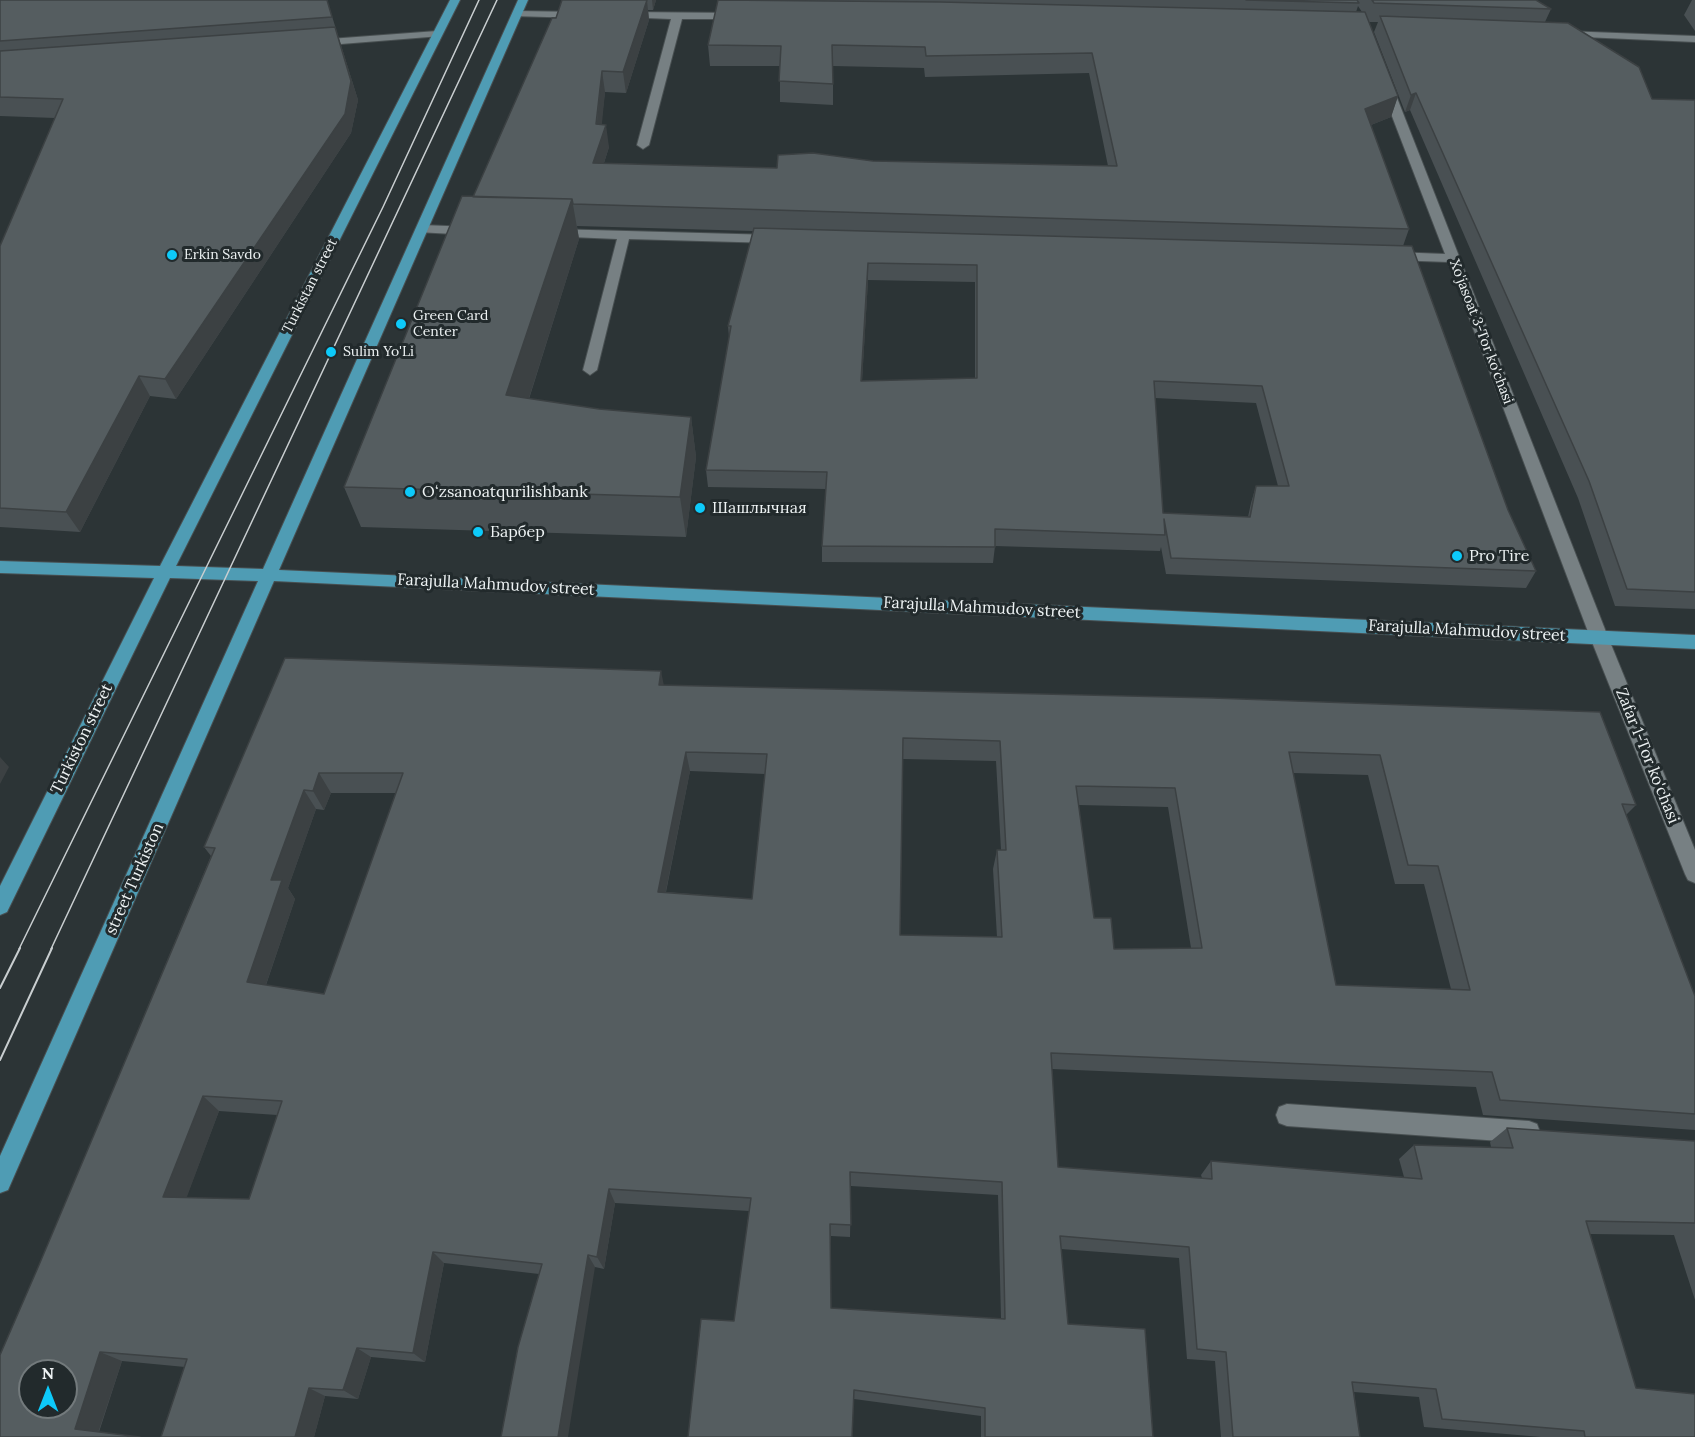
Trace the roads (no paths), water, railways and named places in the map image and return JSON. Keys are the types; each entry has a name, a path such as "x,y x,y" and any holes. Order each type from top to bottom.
{"main road":[{"name":"Turkistan street","path":"165,572 455,0"},
{"path":"268,576 523,0"},
{"path":"0,567 165,572"},
{"name":"Farajulla Mahmudov street","path":"165,572 1695,642"},
{"name":"Turkiston street","path":"0,906 165,572"},
{"name":"street Turkiston","path":"0,1182 268,576"}],"street":[{"path":"517,14 597,15"},
{"path":"620,15 748,16"},
{"path":"643,145 677,16"},
{"path":"307,44 437,34"},
{"path":"1553,34 1695,39"},
{"name":"Xo'jasoat 3-Tor ko'chasi","path":"1381,71 1599,637"},
{"path":"422,229 482,231"},
{"path":"541,233 789,240"},
{"path":"590,370 624,235"},
{"path":"1381,256 1452,258"},
{"name":"Zafar 1-Tor ko'chasi","path":"1599,637 1695,874"},
{"path":"1287,1115 1555,1133"}],"tram line":[{"path":"19,949 383,207 479,0"},
{"path":"51,949 497,0"},
{"path":"0,988 20,948"},
{"path":"0,1060 52,948"}],"place":[{"name":"Erkin Savdo","path":"172,255"},
{"name":"Green Card Center","path":"401,324"},
{"name":"Sulim Yo'Li","path":"331,352"},
{"name":"Oʻzsanoatqurilishbank","path":"410,492"},
{"name":"Шашлычная","path":"700,508"},
{"name":"Барбер","path":"478,532"},
{"name":"Pro Tire","path":"1457,556"}]}
